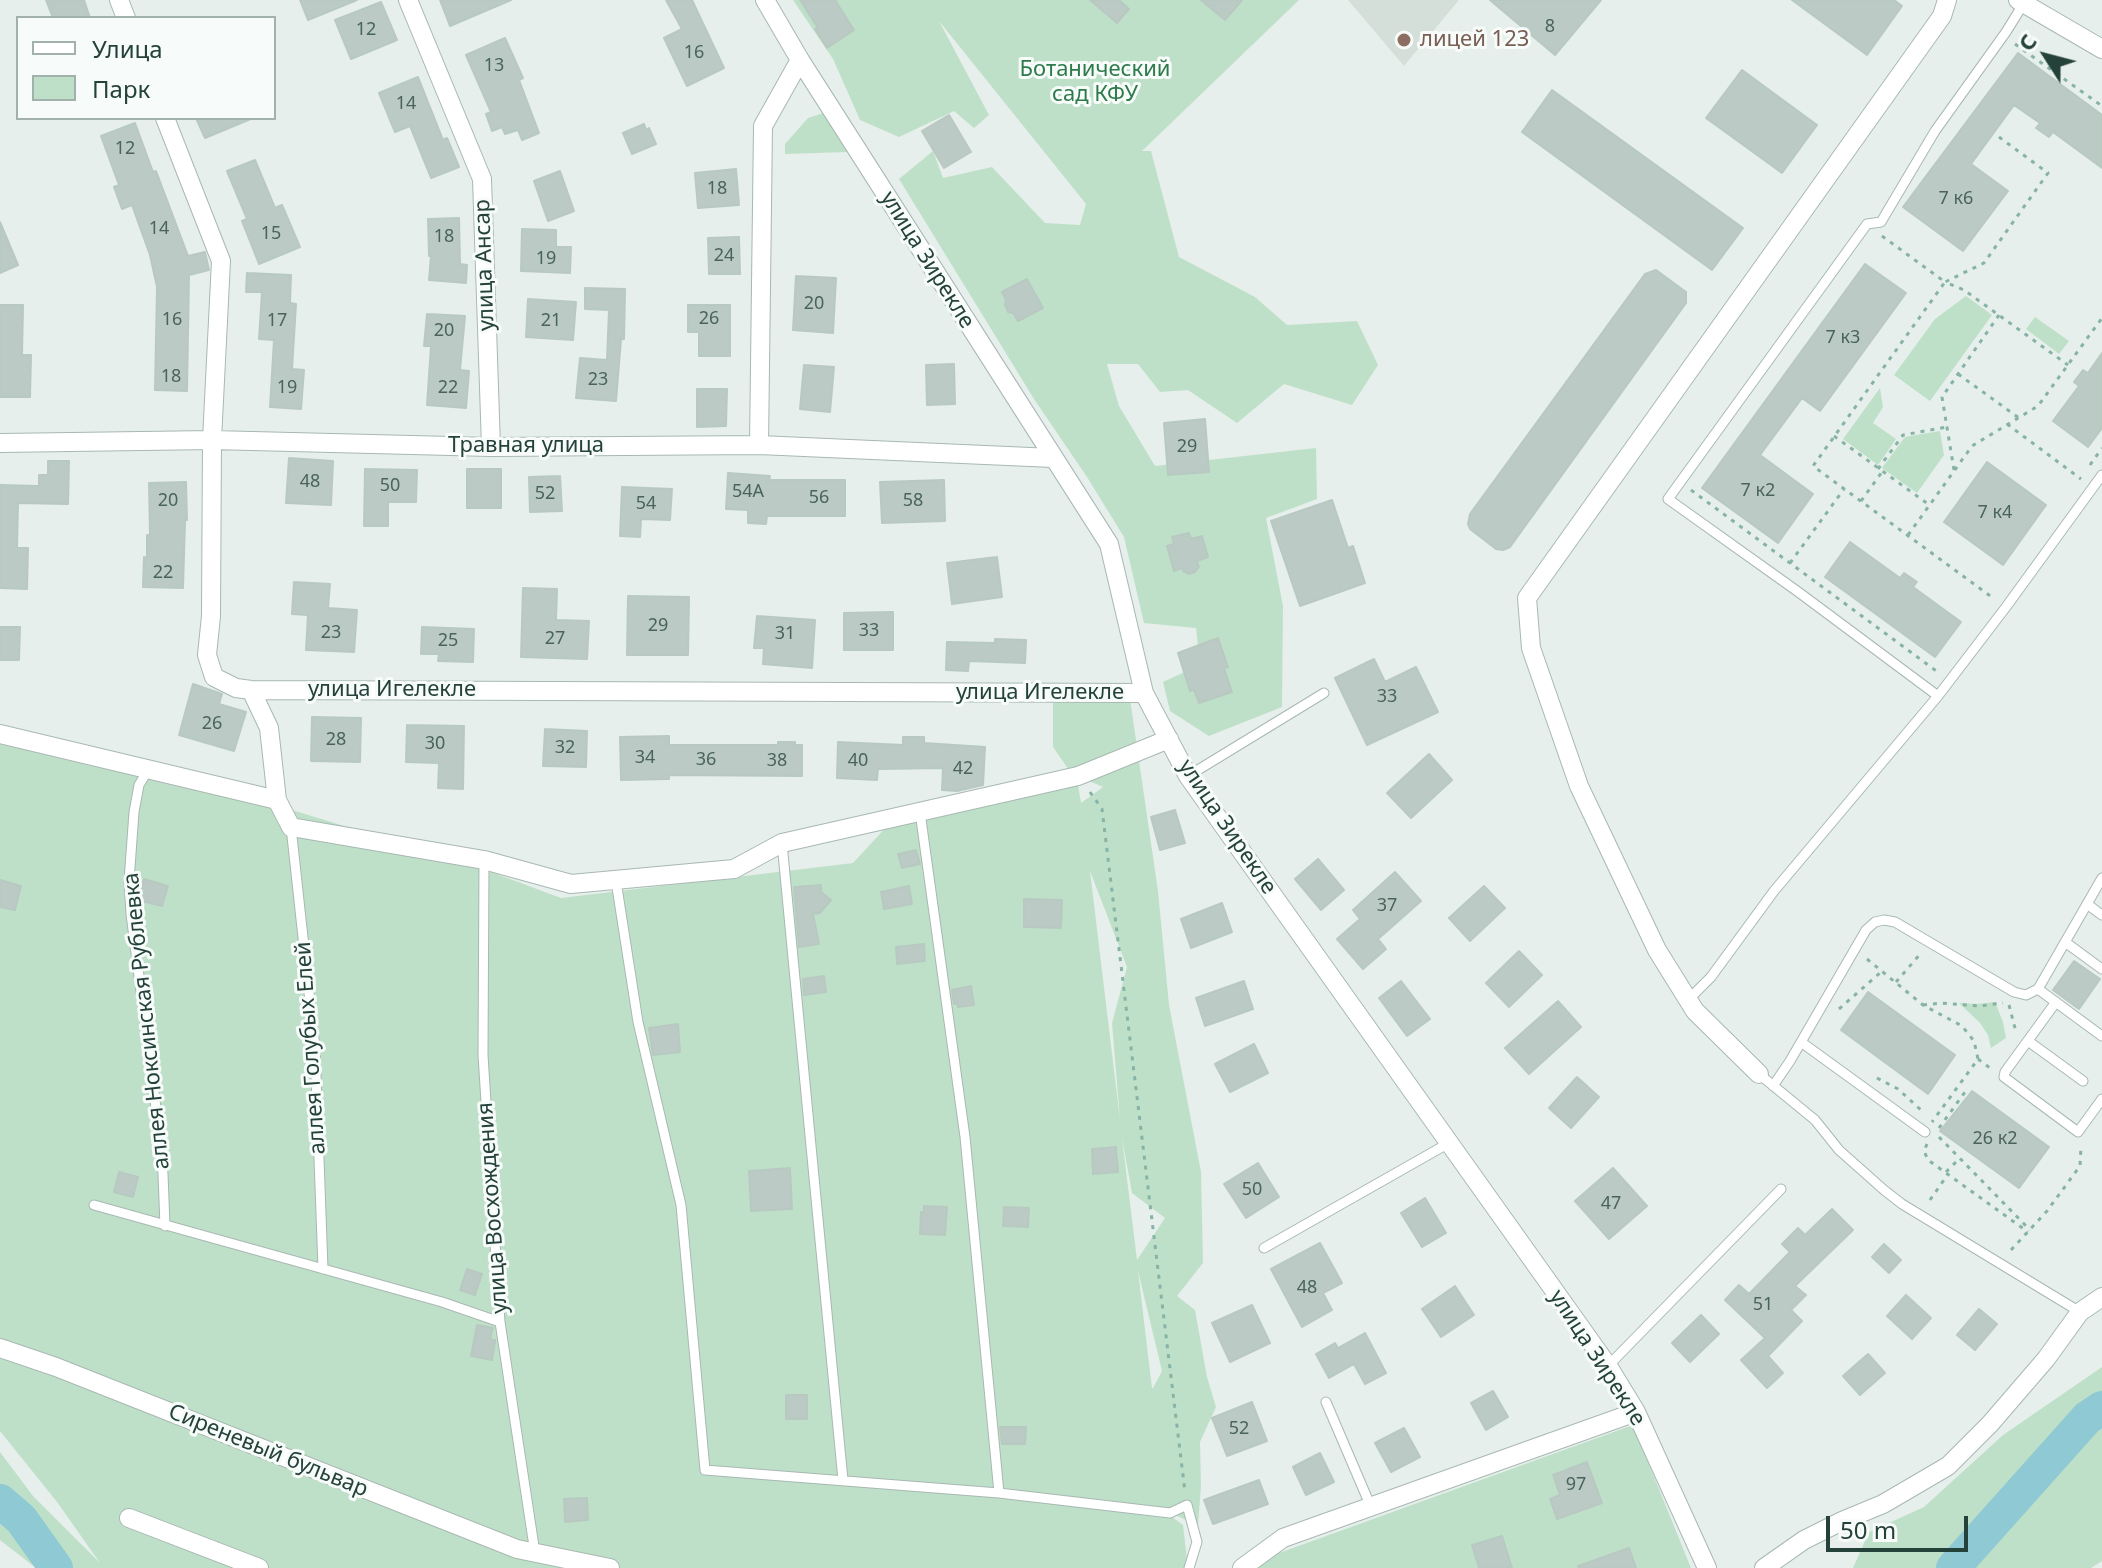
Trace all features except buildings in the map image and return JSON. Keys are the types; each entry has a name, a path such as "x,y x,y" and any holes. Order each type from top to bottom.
{"street":[{"name":"улица Ансар","path":"408,0 482,179 491,447"},
{"name":"улица Зирекле","path":"765,0 800,60 1109,544 1144,693 1188,776 1608,1366 1636,1412 1707,1568"},
{"path":"1766,1080 1695,1011 1657,950 1579,786 1531,648 1527,598 1942,16 1947,0"},
{"path":"2021,2 2102,49"},
{"path":"759,445 763,126 800,60"},
{"name":"улица Игелекле","path":"166,120 221,261 212,440 211,616 207,655 214,677 236,688 251,690 1144,693"},
{"name":"Травная улица","path":"0,443 212,440 491,447 759,445 1053,458"},
{"path":"251,690 269,728 277,800 291,827 484,860 571,884 734,869 782,843 1078,776 1169,739"},
{"path":"0,734 277,800"},
{"path":"1765,1568 1804,1540 1883,1504 1948,1466 1990,1424 2046,1359 2080,1312 2102,1297"},
{"name":"Сиреневый бульвар","path":"0,1348 56,1367 468,1531 535,1554 610,1568"},
{"path":"1242,1568 1283,1538 1636,1412"},
{"path":"129,1518 259,1568"}],"lane":[{"path":"1938,696 1668,499 1867,224 1881,222 1935,131 2006,32 2021,2"},
{"path":"1688,1000 1711,977 1774,891 1938,696 2102,475"},
{"path":"1188,776 1324,693"},
{"name":"аллея Ноксинская Рублевка","path":"148,770 139,785 134,812 129,881 158,1121 165,1226"},
{"path":"920,812 965,1137 999,1493"},
{"name":"аллея Голубых Елей","path":"291,827 315,1048 323,1269"},
{"path":"782,843 843,1480"},
{"name":"улица Восхождения","path":"484,860 483,1055 500,1322 535,1554"},
{"path":"2080,1312 1902,1204 1839,1150 1815,1120 1766,1080 1801,1042 1870,925 1884,920 1895,922 2014,992 2026,995 2038,989 2102,878"},
{"path":"616,881 638,1022 681,1205 705,1470 999,1493 1170,1513 1187,1505 1197,1542 1189,1568"},
{"path":"2087,904 2102,915"},
{"path":"2065,942 2102,969"},
{"path":"2038,989 2102,1036"},
{"path":"2056,1002 2004,1074 2006,1080 2078,1132 2102,1099"},
{"path":"2028,1041 2083,1081"},
{"path":"1801,1042 1925,1132"},
{"path":"1264,1248 1449,1143"},
{"path":"1608,1366 1781,1189"},
{"path":"94,1205 442,1302 500,1322"},
{"path":"1326,1402 1371,1507"}],"path":[{"path":"1999,137 2048,173 1984,263 1945,282 1813,466 2006,607"},
{"path":"1867,224 1945,282 1964,290 2068,365"},
{"path":"1954,470 1942,397 1999,315"},
{"path":"1908,535 1972,446 2038,406 2102,318"},
{"path":"1958,374 2019,418"},
{"path":"2007,424 2093,488"},
{"path":"1861,501 1903,435 1947,427"},
{"path":"1834,436 1929,505"},
{"path":"1680,483 1939,673"},
{"path":"1790,563 1844,489"},
{"path":"1078,776 1102,809 1187,1505"},
{"path":"1896,982 1930,943"},
{"path":"1855,949 1923,1005 1962,1026 1974,1041 1978,1059 1931,1123"},
{"path":"1836,1011 1882,971"},
{"path":"1923,1005 1949,1003 1980,1006 2008,1002 2026,995"},
{"path":"2008,1002 2016,1032 2012,1063"},
{"path":"1858,1083 1867,1074 1889,1083 1914,1102 1940,1138 2029,1231"},
{"path":"1965,1092 1925,1147 1925,1154 1928,1160 2029,1231"},
{"path":"2011,1250 2047,1211 2080,1166 2081,1145"},
{"path":"1930,1200 1960,1158"}],"shaded area":[{"name":"лицей 123","path":"1348,0 1459,0 1404,66"}],"green space":[{"name":"Ботанический сад КФУ","path":"793,0 1299,0 1142,151 1151,151 1179,257 1255,297 1287,325 1357,321 1378,365 1352,405 1284,384 1237,423 1188,390 1160,392 1138,364 1107,364 1119,406 1155,466 1316,448 1317,499 1266,518 1283,606 1282,707 1209,736 1170,711 1163,682 1200,665 1196,628 1144,623 1124,537 1034,399 899,179 933,151 943,178 992,167 1045,223 1080,225 1086,204 939,21 989,115 974,128 954,111 899,137 860,120 833,59"},
{"path":"830,111 848,152 785,154 785,144 808,118"},
{"path":"1966,296 1992,315 1930,401 1894,375 1935,319"},
{"path":"2035,317 2069,341 2059,354 2026,329"},
{"path":"1880,388 1883,407 1873,423 1896,439 1878,465 1843,439"},
{"path":"1940,431 1944,455 1917,493 1882,468 1905,437"},
{"path":"1130,699 1158,891 1169,1005 1201,1172 1203,1263 1177,1296 1195,1310 1207,1377 1216,1407 1200,1442 1198,1525 1168,1514 1183,1525 1188,1568 36,1568 0,1540 0,1452 33,1496 100,1563 57,1502 0,1431 0,731 292,810 475,866 561,898 853,863 890,823 1078,784 1081,803 1103,787 1071,773 1053,747 1053,701","holes":["1090,871 1127,967 1112,1023 1120,1120","1122,1138 1132,1193 1165,1218 1137,1260","1138,1271 1162,1371 1152,1388"]},
{"path":"1995,1002 2006,1038 1991,1048 1988,1035 1980,1023 1959,1003"},
{"path":"2102,1367 2102,1561 2091,1568 1853,1568 1869,1532 1924,1507 2003,1435"},
{"path":"1633,1425 1691,1568 1259,1568 1268,1557"}],"waterway":[{"path":"1953,1568 2087,1418 2102,1408"},
{"path":"0,1501 21,1519 56,1568"}],"place":[{"name":"лицей 123","path":"1404,40"}]}
